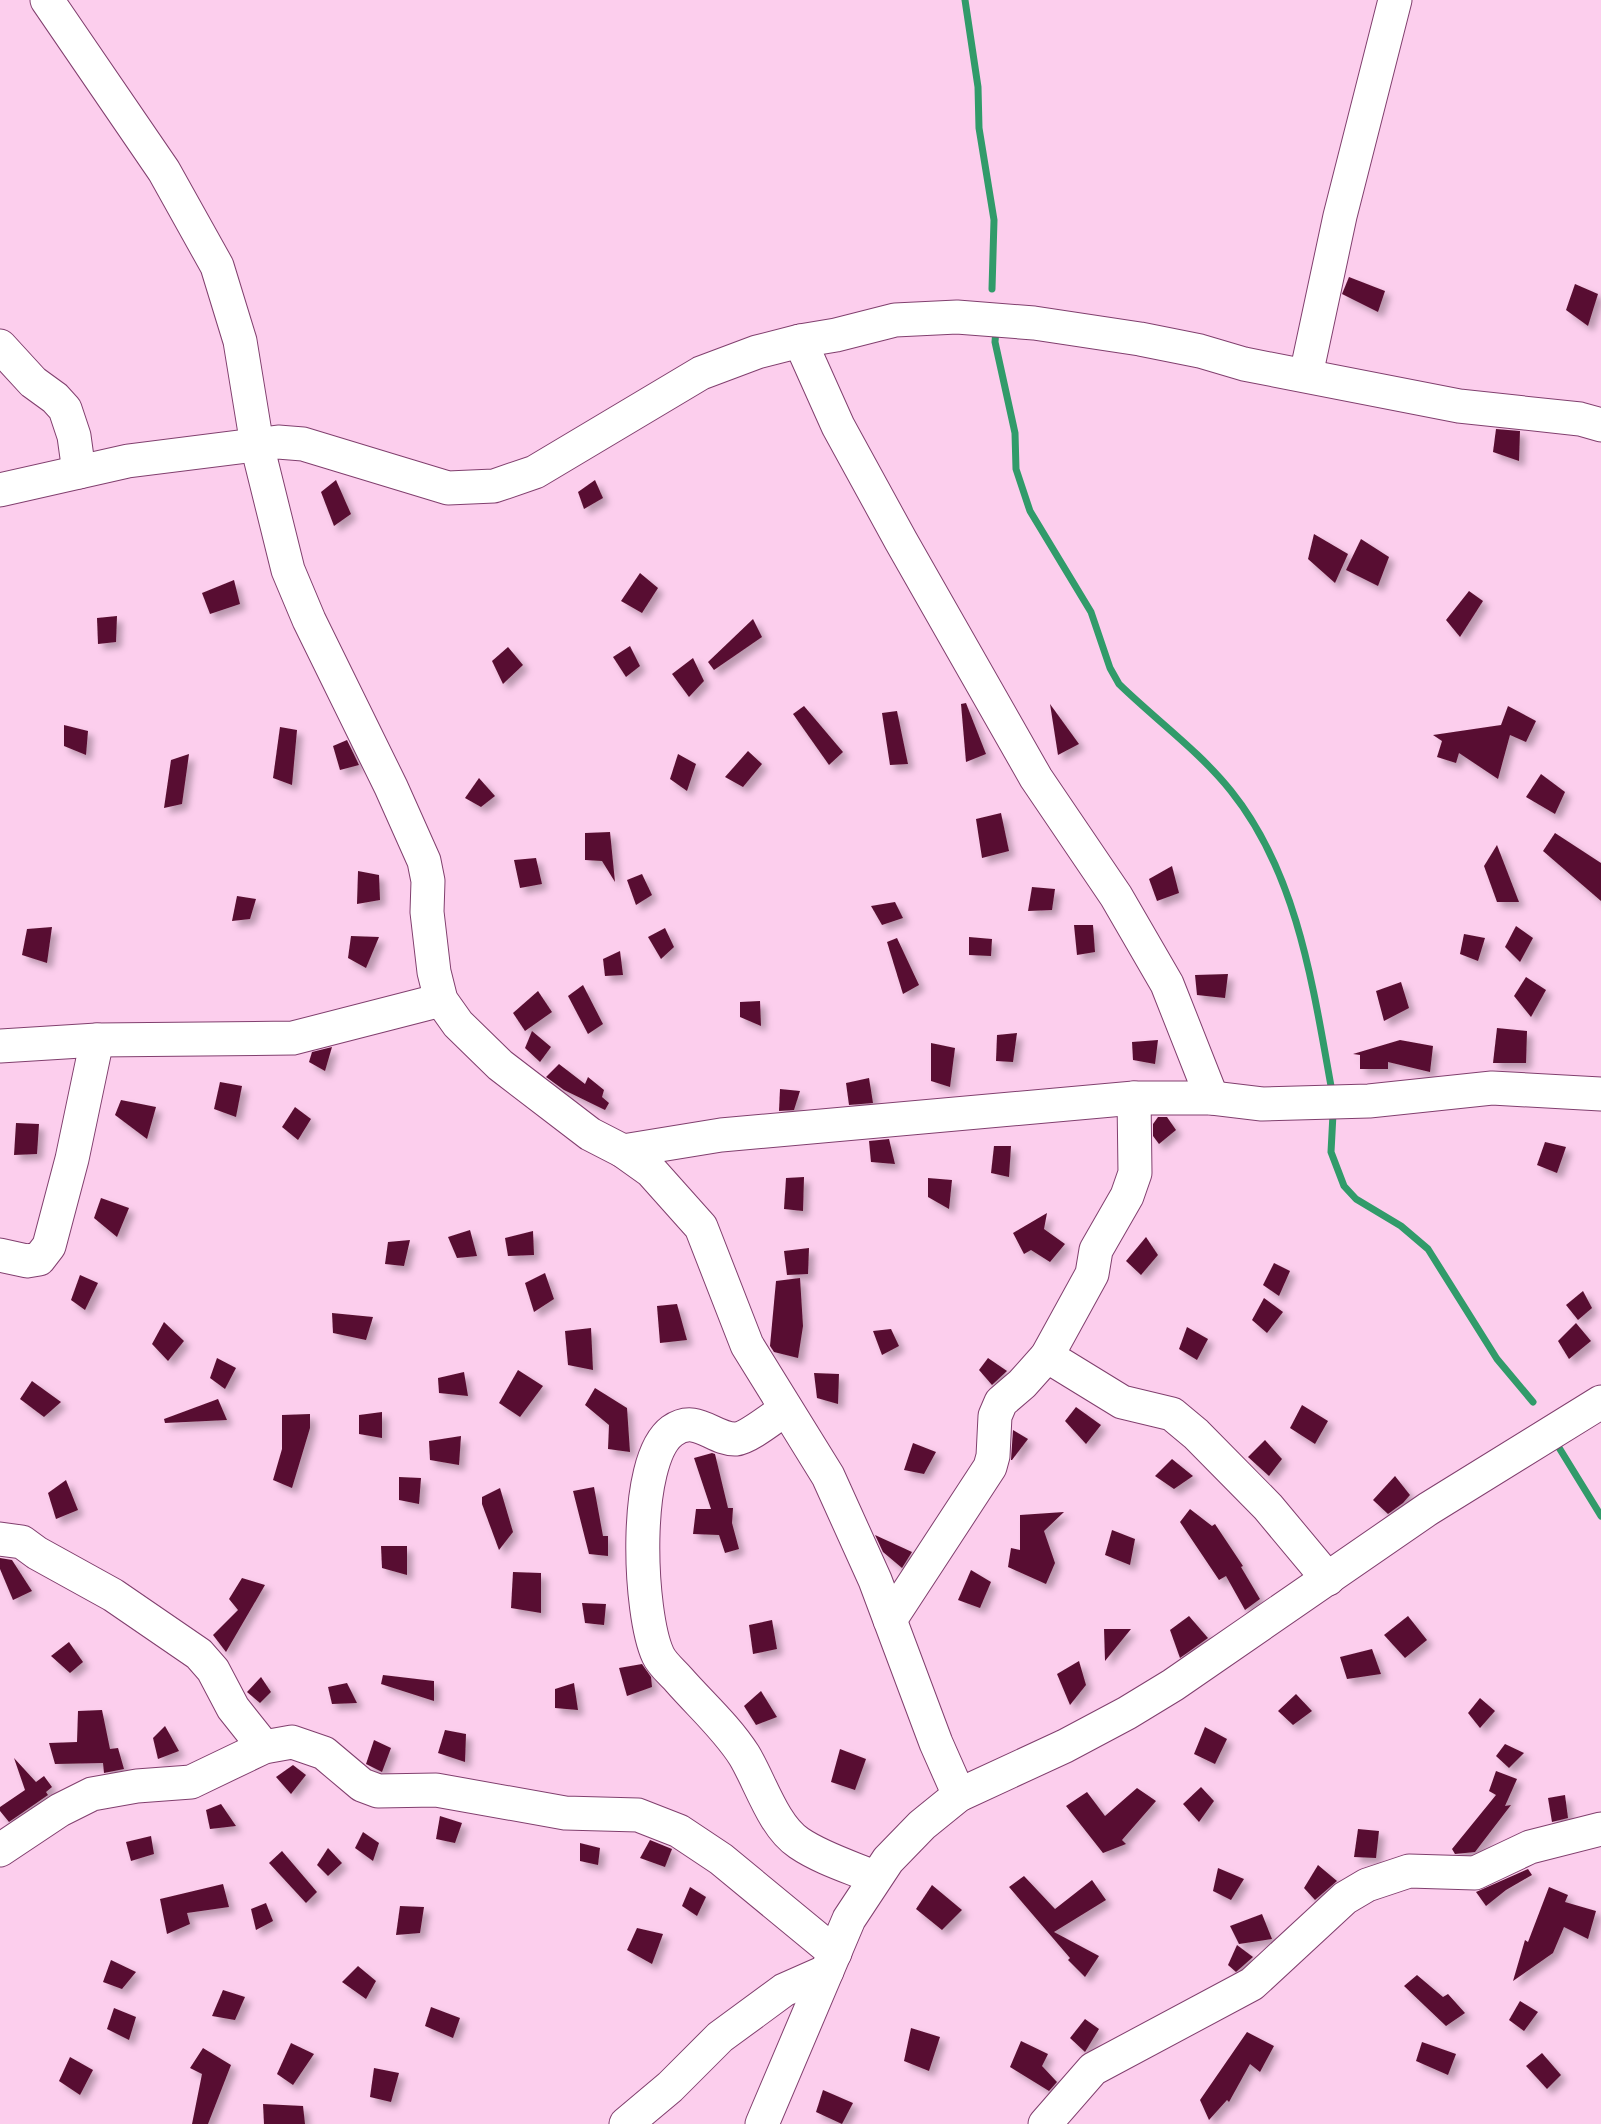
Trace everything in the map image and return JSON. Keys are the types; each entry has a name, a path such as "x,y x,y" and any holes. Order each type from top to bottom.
{"street":[{"path":"47,0 164,171 217,266 240,341 257,445 288,570 309,620 391,787 424,861 428,881 427,912 434,972 441,1000 458,1024 500,1065 590,1134 623,1151 651,1171 701,1227 747,1345 828,1476 875,1580 958,1795"},
{"path":"1306,375 1340,216 1395,0"},
{"path":"0,490 128,461 278,442 303,444 448,488 494,486 535,472 701,373 757,352 895,320 957,317 1034,322 1140,339 1200,351 1244,364 1459,406 1580,419 1601,425"},
{"path":"800,341 838,426 1036,778 1116,896 1167,984 1212,1098"},
{"path":"0,346 33,382 55,398 65,410 74,436 79,472"},
{"path":"0,1046 97,1040 293,1038 441,1000"},
{"path":"0,1255 27,1261 39,1259 49,1246 72,1159 97,1040"},
{"path":"623,1151 721,1136 1134,1098 1212,1098 1262,1104 1369,1101 1492,1088 1601,1094"},
{"path":"890,1620 990,1467 995,1416 1001,1402 1022,1384 1047,1356 1092,1274 1096,1250 1127,1196 1135,1173 1134,1098"},
{"path":"1047,1356 1122,1402 1172,1414 1196,1434 1268,1507 1328,1579"},
{"path":"762,2124 849,1919 874,1877 922,1825 958,1795 1065,1746 1127,1713 1328,1579 1428,1509 1601,1402"},
{"path":"786,1408 737,1439 718,1437 707,1427 691,1425 672,1431 655,1455 646,1484 644,1588 648,1624 659,1657 730,1735 785,1829 798,1843 874,1877"},
{"path":"0,1539 22,1542 37,1553 113,1595 199,1654 213,1670 233,1708 264,1747"},
{"path":"0,1850 60,1810 92,1794 137,1786 191,1782 264,1747 292,1742 324,1753 362,1785 378,1791 436,1790 565,1813 638,1815 679,1831 721,1859 831,1962"},
{"path":"1046,2124 1093,2069 1252,1984 1345,1898 1367,1885 1409,1871 1475,1873 1530,1847 1601,1828"},
{"path":"626,2124 670,2087 720,2037 784,1990 831,1962"}],"building":[{"path":"1349,277 1385,291 1378,312 1342,294"},
{"path":"1575,284 1598,294 1588,326 1566,310"},
{"path":"1496,429 1520,431 1519,461 1493,452"},
{"path":"336,480 351,514 334,526 321,492"},
{"path":"595,480 603,498 584,509 578,492"},
{"path":"1314,534 1348,554 1335,583 1308,559"},
{"path":"1361,539 1389,557 1378,586 1346,570"},
{"path":"640,573 658,588 642,613 621,601"},
{"path":"234,580 240,604 210,614 202,593"},
{"path":"1469,591 1483,601 1460,637 1446,620"},
{"path":"117,616 116,642 98,644 97,618"},
{"path":"753,619 762,637 714,670 708,662"},
{"path":"630,646 640,666 626,677 613,657"},
{"path":"508,647 523,665 503,684 492,661"},
{"path":"693,658 704,681 689,697 672,674"},
{"path":"966,703 986,754 966,762 961,704"},
{"path":"1050,704 1079,744 1058,755"},
{"path":"804,706 843,752 829,765 793,714"},
{"path":"1508,706 1536,721 1526,742 1510,735 1498,779 1459,753 1456,763 1437,757 1442,741 1433,735 1501,725"},
{"path":"897,711 908,764 890,765 882,713"},
{"path":"64,725 88,731 86,755 64,746"},
{"path":"280,727 297,730 292,785 273,778"},
{"path":"347,740 359,765 340,770 333,746"},
{"path":"748,751 762,764 743,787 725,777"},
{"path":"189,754 182,804 164,808 171,760"},
{"path":"678,754 696,764 687,791 670,779"},
{"path":"1541,774 1565,792 1555,814 1526,797"},
{"path":"479,778 495,796 481,807 465,798"},
{"path":"1001,813 1009,851 982,858 976,819"},
{"path":"610,832 615,882 602,861 585,860 585,833"},
{"path":"1555,833 1601,863 1601,901 1543,851"},
{"path":"1497,845 1519,902 1497,902 1484,866"},
{"path":"536,858 542,884 520,888 514,860"},
{"path":"1172,866 1179,893 1157,901 1149,879"},
{"path":"358,871 379,875 380,900 357,904"},
{"path":"642,874 652,895 636,905 627,880"},
{"path":"1032,887 1055,889 1052,910 1028,911"},
{"path":"237,896 256,899 250,919 232,921"},
{"path":"895,902 903,918 882,925 871,906"},
{"path":"1074,925 1093,925 1095,952 1077,955"},
{"path":"1516,926 1533,938 1520,962 1505,947"},
{"path":"52,927 47,963 22,955 27,929"},
{"path":"665,928 674,947 661,959 648,937"},
{"path":"1464,934 1485,938 1478,961 1460,954"},
{"path":"351,936 379,937 366,968 348,958"},
{"path":"969,937 992,939 991,956 969,955"},
{"path":"897,938 919,985 903,994 887,942"},
{"path":"620,951 623,975 605,976 603,959"},
{"path":"1228,974 1225,998 1197,995 1195,975"},
{"path":"1526,977 1546,990 1531,1017 1514,996"},
{"path":"1401,982 1409,1008 1384,1021 1376,991"},
{"path":"583,985 603,1024 588,1034 568,996"},
{"path":"538,991 552,1012 525,1031 513,1013"},
{"path":"760,1001 761,1026 740,1017 740,1002"},
{"path":"1497,1028 1527,1031 1526,1063 1493,1063"},
{"path":"532,1031 551,1047 540,1062 525,1048"},
{"path":"1017,1033 1013,1062 996,1061 997,1035"},
{"path":"1158,1040 1155,1064 1133,1060 1132,1042"},
{"path":"1400,1040 1433,1046 1430,1072 1388,1062 1388,1069 1360,1069 1360,1055 1353,1054"},
{"path":"931,1043 955,1048 950,1087 931,1081"},
{"path":"332,1047 325,1071 309,1062 312,1052"},
{"path":"559,1064 585,1084 588,1077 604,1090 602,1097 609,1103 605,1110 564,1090 546,1077"},
{"path":"869,1078 873,1103 849,1105 846,1083"},
{"path":"220,1082 242,1086 236,1117 214,1109"},
{"path":"780,1089 800,1091 794,1110 779,1111"},
{"path":"121,1100 156,1107 147,1139 115,1115"},
{"path":"295,1107 311,1119 298,1140 282,1127"},
{"path":"1158,1117 1167,1117 1176,1130 1159,1144 1153,1136 1153,1124"},
{"path":"16,1123 39,1124 37,1154 14,1155"},
{"path":"889,1139 895,1164 871,1162 869,1141"},
{"path":"1545,1142 1566,1147 1557,1173 1537,1165"},
{"path":"994,1146 1011,1146 1009,1177 991,1173"},
{"path":"804,1177 803,1211 784,1209 786,1178"},
{"path":"928,1178 952,1180 949,1209 928,1197"},
{"path":"101,1198 129,1208 117,1237 94,1218"},
{"path":"1047,1213 1044,1229 1065,1244 1050,1262 1031,1250 1024,1254 1013,1233"},
{"path":"470,1230 477,1256 457,1258 448,1237"},
{"path":"533,1231 534,1255 508,1256 505,1238"},
{"path":"1146,1237 1158,1255 1141,1275 1126,1261"},
{"path":"410,1240 404,1266 385,1264 388,1242"},
{"path":"809,1248 808,1274 787,1275 784,1251"},
{"path":"1274,1263 1290,1271 1279,1296 1263,1285"},
{"path":"545,1273 554,1299 534,1312 525,1283"},
{"path":"80,1275 98,1283 85,1310 71,1300"},
{"path":"800,1278 803,1326 798,1358 774,1352 770,1346 776,1281"},
{"path":"1583,1291 1592,1308 1578,1320 1566,1305"},
{"path":"1264,1298 1283,1312 1267,1333 1252,1320"},
{"path":"677,1304 687,1340 660,1343 657,1306"},
{"path":"332,1313 373,1317 366,1340 333,1333"},
{"path":"164,1322 184,1341 168,1361 152,1344"},
{"path":"1576,1323 1591,1341 1569,1359 1558,1341"},
{"path":"1187,1327 1208,1339 1197,1360 1179,1349"},
{"path":"591,1328 593,1370 568,1365 565,1331"},
{"path":"891,1329 899,1346 882,1355 873,1331"},
{"path":"217,1358 236,1368 225,1389 210,1378"},
{"path":"988,1358 1007,1371 992,1385 979,1370"},
{"path":"518,1370 543,1386 520,1417 499,1403"},
{"path":"464,1372 468,1396 439,1393 438,1378"},
{"path":"814,1373 839,1374 838,1404 817,1398"},
{"path":"32,1381 61,1402 44,1417 20,1399"},
{"path":"595,1388 627,1408 630,1452 608,1449 609,1425 585,1405"},
{"path":"218,1399 227,1420 165,1423 164,1419"},
{"path":"1302,1405 1328,1421 1315,1444 1290,1428"},
{"path":"1076,1407 1101,1425 1086,1444 1065,1421"},
{"path":"382,1412 382,1438 359,1434 359,1415"},
{"path":"310,1414 310,1428 292,1488 273,1480 282,1449 282,1415"},
{"path":"1013,1430 1028,1439 1011,1460"},
{"path":"461,1436 459,1465 430,1460 429,1441"},
{"path":"1265,1440 1282,1459 1269,1476 1248,1457"},
{"path":"913,1443 936,1452 924,1474 904,1470"},
{"path":"715,1454 728,1508 733,1508 732,1523 739,1549 725,1553 719,1535 693,1534 696,1509 711,1509 694,1458"},
{"path":"1172,1459 1193,1476 1174,1489 1155,1476"},
{"path":"1395,1476 1410,1495 1388,1514 1373,1500"},
{"path":"399,1477 421,1478 419,1504 399,1500"},
{"path":"66,1480 78,1510 56,1519 48,1493"},
{"path":"594,1487 603,1536 608,1536 608,1556 589,1554 573,1491"},
{"path":"500,1488 513,1532 499,1550 482,1504 482,1497"},
{"path":"1190,1509 1212,1526 1215,1524 1243,1566 1241,1567 1260,1599 1245,1610 1226,1576 1219,1580 1180,1522"},
{"path":"1064,1512 1044,1531 1055,1563 1046,1584 1008,1567 1011,1548 1020,1550 1020,1515"},
{"path":"1112,1530 1135,1539 1130,1565 1105,1555"},
{"path":"875,1535 912,1552 902,1568 883,1552"},
{"path":"381,1546 407,1546 407,1575 382,1568"},
{"path":"0,1558 12,1560 32,1591 13,1600 0,1569"},
{"path":"971,1570 991,1582 980,1608 958,1600"},
{"path":"513,1572 541,1573 541,1613 511,1608"},
{"path":"242,1578 265,1585 226,1652 213,1635 238,1610 229,1599"},
{"path":"582,1603 606,1604 604,1625 585,1623"},
{"path":"1189,1616 1208,1638 1180,1658 1170,1630"},
{"path":"1408,1616 1427,1640 1405,1658 1384,1635"},
{"path":"772,1620 777,1649 753,1654 749,1625"},
{"path":"1104,1629 1131,1629 1105,1661"},
{"path":"69,1642 83,1662 70,1673 51,1656"},
{"path":"1372,1649 1381,1674 1347,1679 1340,1657"},
{"path":"1079,1661 1086,1685 1070,1705 1057,1674"},
{"path":"642,1664 651,1677 652,1687 627,1696 619,1668"},
{"path":"383,1675 434,1681 434,1701 381,1684"},
{"path":"261,1677 271,1692 260,1703 247,1692"},
{"path":"347,1683 357,1703 332,1704 328,1687"},
{"path":"574,1683 578,1710 555,1708 555,1689"},
{"path":"761,1691 777,1717 756,1725 744,1706"},
{"path":"1296,1694 1312,1711 1293,1725 1278,1711"},
{"path":"1480,1698 1495,1711 1480,1728 1468,1713"},
{"path":"102,1710 110,1749 118,1748 124,1769 104,1773 103,1763 55,1764 49,1743 77,1742 78,1711"},
{"path":"165,1726 179,1751 158,1759 153,1738"},
{"path":"1205,1727 1227,1739 1215,1764 1194,1754"},
{"path":"445,1730 466,1734 465,1762 438,1753"},
{"path":"374,1740 391,1748 382,1772 366,1764"},
{"path":"1505,1744 1524,1753 1509,1768 1496,1756"},
{"path":"840,1749 866,1759 855,1790 831,1782"},
{"path":"14,1758 36,1782 44,1776 52,1787 46,1792 48,1795 9,1822 0,1811 0,1807 25,1790"},
{"path":"293,1765 306,1775 291,1794 276,1777"},
{"path":"1496,1771 1517,1779 1505,1806 1511,1805 1475,1852 1455,1854 1452,1849 1496,1795 1489,1791"},
{"path":"1201,1787 1214,1801 1199,1822 1183,1804"},
{"path":"1137,1788 1156,1801 1122,1840 1126,1844 1103,1853 1066,1806 1087,1792 1105,1816"},
{"path":"1565,1795 1568,1818 1552,1822 1548,1798"},
{"path":"221,1804 236,1826 210,1829 206,1810"},
{"path":"440,1816 462,1823 455,1843 436,1839"},
{"path":"1358,1829 1379,1831 1376,1858 1354,1857"},
{"path":"363,1832 379,1843 373,1861 355,1848"},
{"path":"151,1836 154,1854 131,1861 126,1842"},
{"path":"650,1840 672,1849 665,1867 640,1858"},
{"path":"580,1843 600,1848 598,1865 580,1861"},
{"path":"328,1848 342,1863 328,1876 317,1865"},
{"path":"282,1851 317,1892 306,1903 269,1863"},
{"path":"1318,1865 1337,1881 1315,1900 1304,1888"},
{"path":"1218,1868 1244,1879 1231,1900 1213,1891"},
{"path":"1528,1869 1532,1875 1506,1890 1486,1906 1476,1892"},
{"path":"1024,1876 1055,1909 1092,1880 1106,1900 1054,1932 1099,1956 1085,1977 1068,1960 1070,1958 1009,1887"},
{"path":"223,1884 229,1907 187,1913 190,1924 167,1934 160,1899"},
{"path":"932,1885 962,1910 942,1930 916,1909"},
{"path":"690,1887 706,1897 697,1916 682,1906"},
{"path":"1549,1887 1568,1895 1565,1902 1596,1911 1588,1939 1564,1927 1553,1953 1513,1981 1525,1940 1528,1942"},
{"path":"266,1903 273,1921 256,1930 251,1909"},
{"path":"400,1906 424,1907 420,1933 396,1935"},
{"path":"1262,1914 1272,1939 1239,1944 1230,1926"},
{"path":"637,1928 663,1934 652,1964 627,1950"},
{"path":"1237,1945 1253,1957 1236,1972 1228,1965"},
{"path":"111,1960 136,1972 122,1989 103,1982"},
{"path":"358,1966 376,1981 366,1999 342,1982"},
{"path":"1417,1975 1443,1997 1448,1994 1465,2013 1446,2026 1404,1986"},
{"path":"223,1990 245,1997 235,2020 212,2016"},
{"path":"1520,2001 1538,2012 1524,2031 1509,2020"},
{"path":"431,2007 460,2018 453,2038 425,2026"},
{"path":"114,2008 136,2017 129,2040 107,2029"},
{"path":"1085,2019 1099,2029 1085,2052 1070,2038"},
{"path":"911,2028 940,2037 929,2071 904,2061"},
{"path":"1247,2032 1274,2046 1260,2072 1250,2064 1229,2102 1227,2100 1209,2120 1200,2100"},
{"path":"1021,2041 1048,2054 1042,2066 1057,2082 1049,2091 1010,2067"},
{"path":"1422,2042 1456,2054 1448,2075 1416,2061"},
{"path":"291,2043 314,2054 293,2085 277,2074"},
{"path":"203,2048 231,2065 208,2124 192,2124 202,2074 190,2068"},
{"path":"1542,2053 1561,2075 1547,2089 1526,2066"},
{"path":"70,2057 93,2070 80,2095 59,2081"},
{"path":"374,2068 399,2073 391,2102 370,2097"},
{"path":"823,2090 853,2103 842,2124 816,2112"},
{"path":"263,2104 303,2106 305,2124 264,2124"}],"waterway":[{"path":"965,0 978,87 979,128 994,220 992,289"},
{"path":"996,329 995,342 1015,433 1016,469 1030,511 1091,612 1110,668 1119,684 1219,776 1254,823 1287,894 1299,932 1309,970 1331,1086"},
{"path":"1333,1114 1331,1152 1344,1186 1356,1199 1401,1226 1428,1249 1497,1359 1533,1402"},
{"path":"1558,1446 1601,1516"}]}
